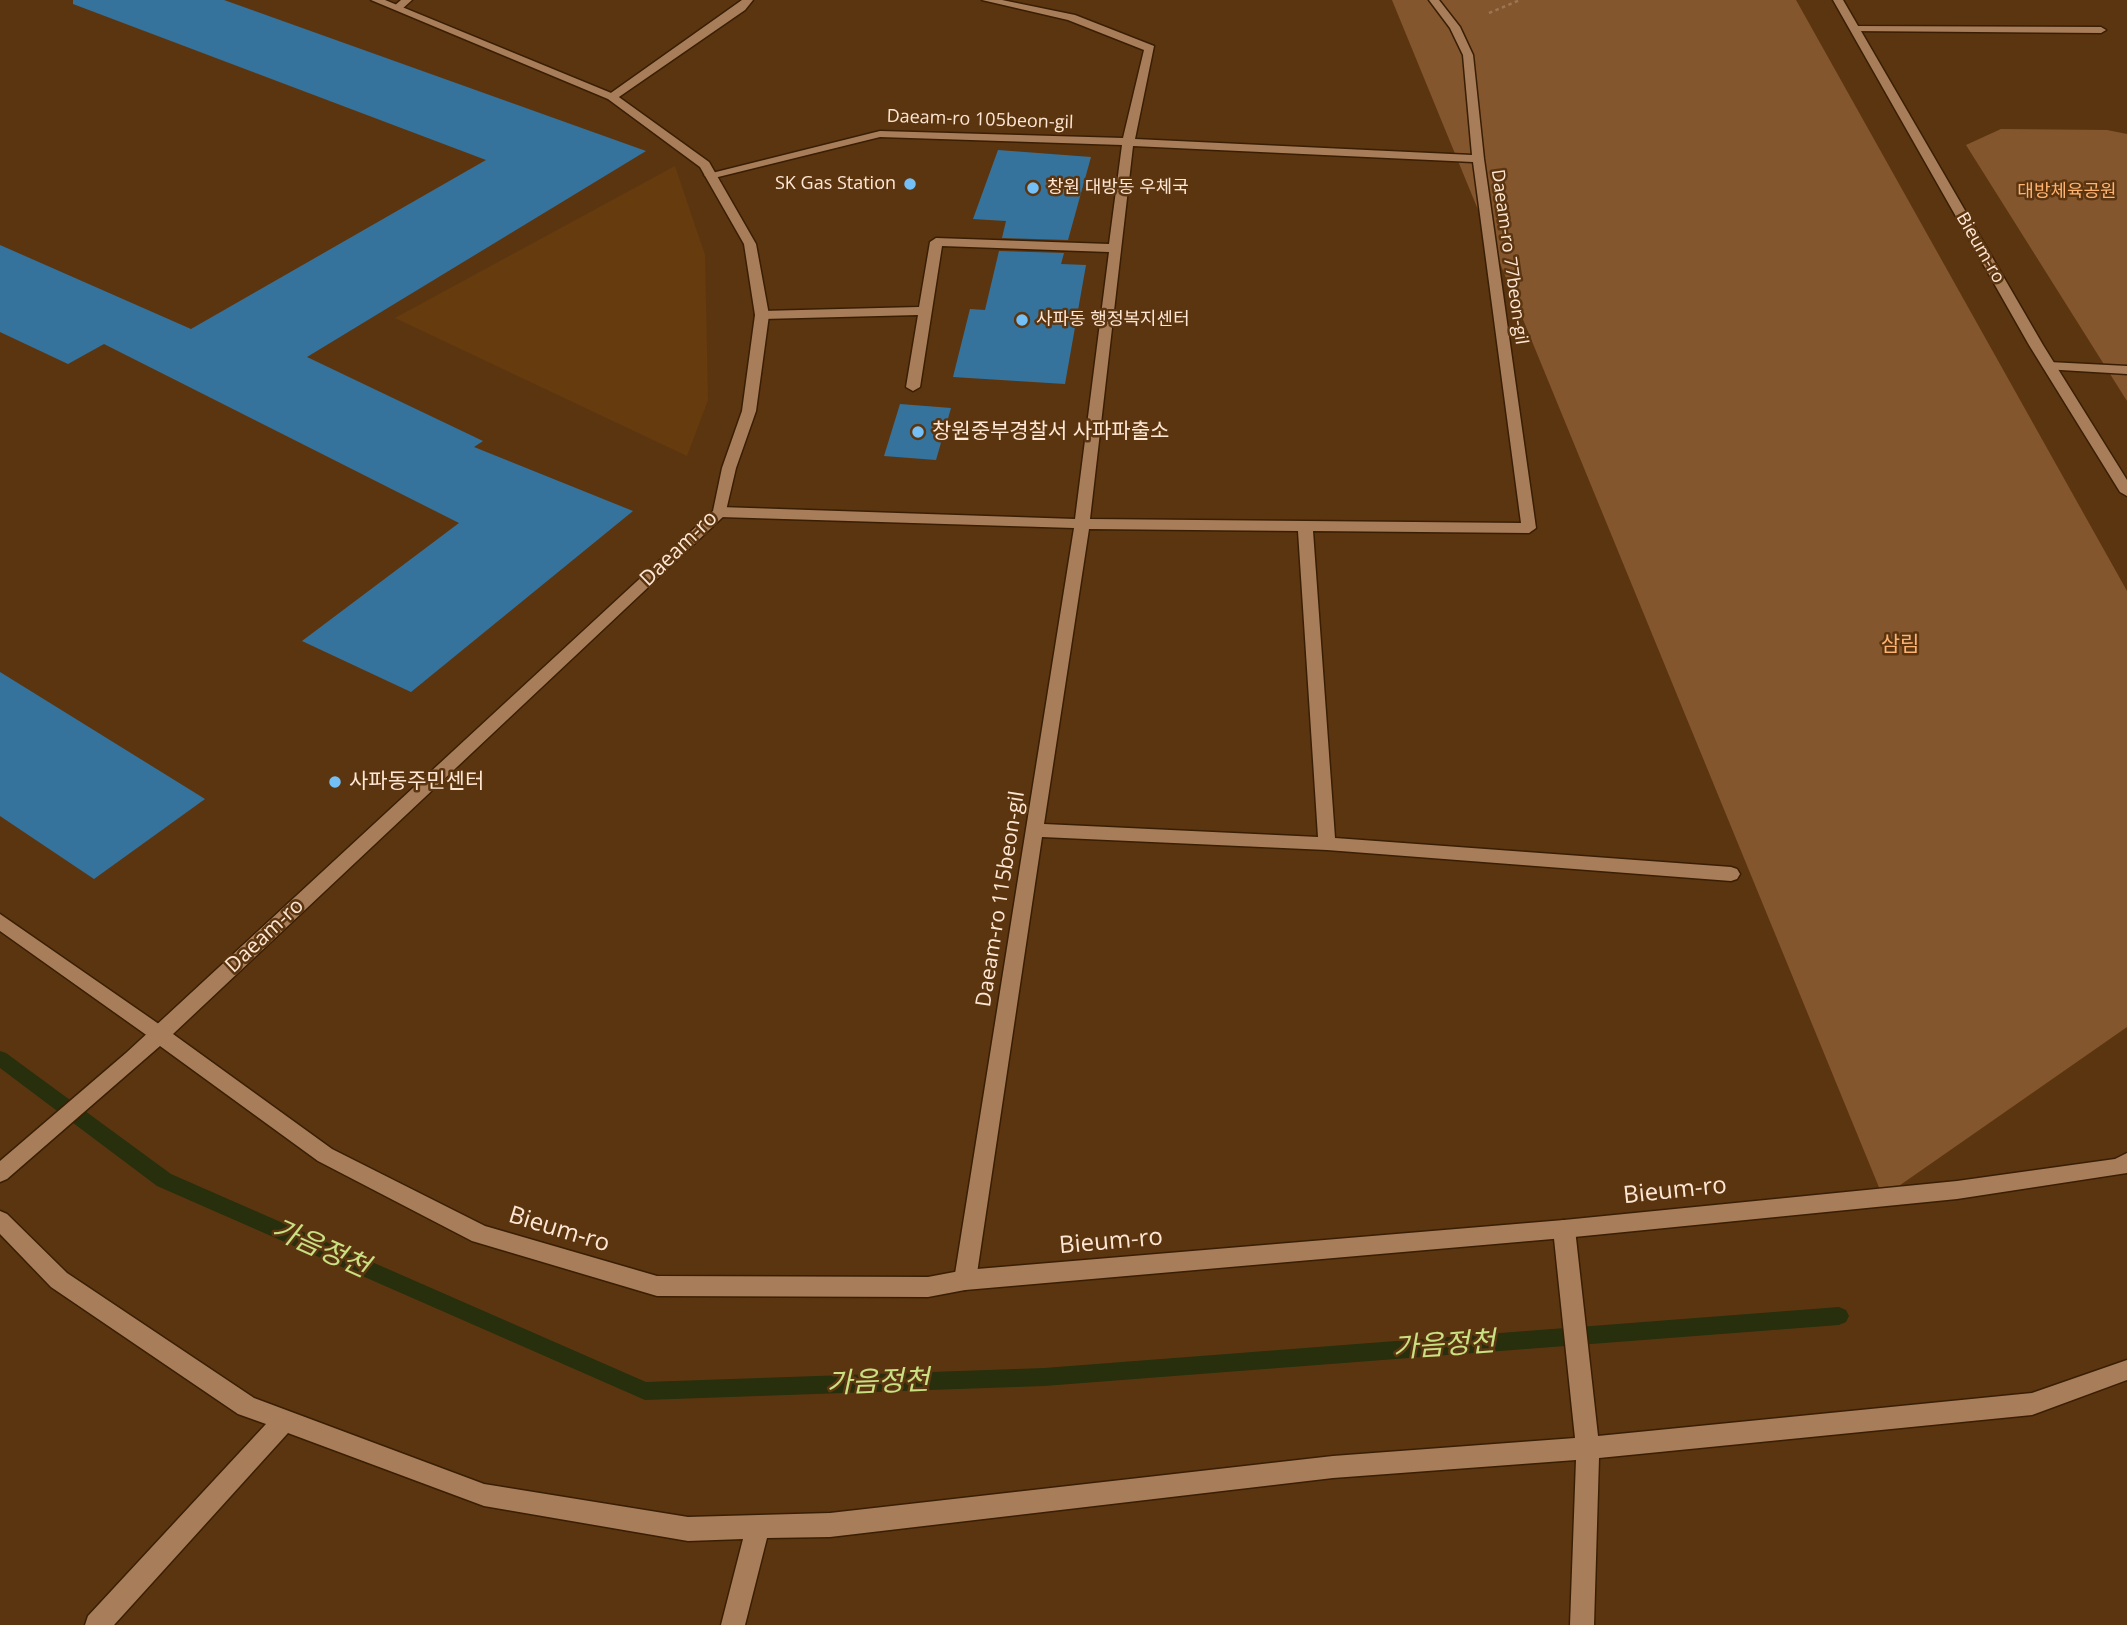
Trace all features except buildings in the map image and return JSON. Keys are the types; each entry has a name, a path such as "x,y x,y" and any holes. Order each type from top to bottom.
{"street":[{"name":"Daeam-ro","path":"3,1170 132,1059 720,512 730,468 749,411 762,315 750,244 705,165 612,97 402,3 376,0"},
{"path":"612,97 741,8 748,0"},
{"path":"987,0 1071,17 1150,48 1128,142 1082,524"},
{"name":"Daeam-ro 77beon-gil","path":"1306,525 1530,528 1478,159 1468,55 1455,27 1434,0"},
{"name":"Bieum-ro","path":"1838,0 2049,366 2127,492"},
{"path":"1855,29 2101,30"},
{"name":"Daeam-ro 105beon-gil","path":"710,175 880,134 1128,142 1478,159"},
{"path":"913,387 936,242 1115,248"},
{"path":"762,315 925,311"},
{"path":"2049,366 2127,370"},
{"path":"720,512 1082,524 1306,525 1327,844"},
{"name":"Daeam-ro 115beon-gil","path":"965,1280 1082,524"},
{"path":"1034,830 1327,844 1731,874"},
{"name":"Bieum-ro","path":"0,921 325,1155 480,1234 657,1286 928,1287 965,1280 1564,1229 1957,1190 2119,1167 2127,1162"},
{"path":"0,1220 59,1280 246,1406 484,1494 688,1528 830,1525 1333,1466 1588,1448 2032,1404 2127,1370"},
{"path":"1564,1229 1588,1448 1582,1625"},
{"path":"97,1625 285,1420"},
{"path":"733,1625 758,1527"}],"path":[{"path":"1489,13 1520,0"}],"shaded area":[{"path":"675,166 705,255 708,400 687,456 395,318"}],"green space":[{"name":"삼림","path":"1392,0 1796,0 2127,591 2127,1027 1883,1197"},
{"name":"대방체육공원","path":"2001,129 2107,130 2127,134 2127,401 1966,145"}],"waterway":[{"name":"가음정천","path":"0,1058 164,1180 645,1391 1044,1377 1839,1316"}],"place":[{"name":"SK Gas Station","path":"910,184"},
{"name":"창원 대방동 우체국","path":"1033,188"},
{"name":"사파동 행정복지센터","path":"1022,320"},
{"name":"창원중부경찰서 사파파출소","path":"918,432"},
{"name":"사파동주민센터","path":"335,782"}]}
